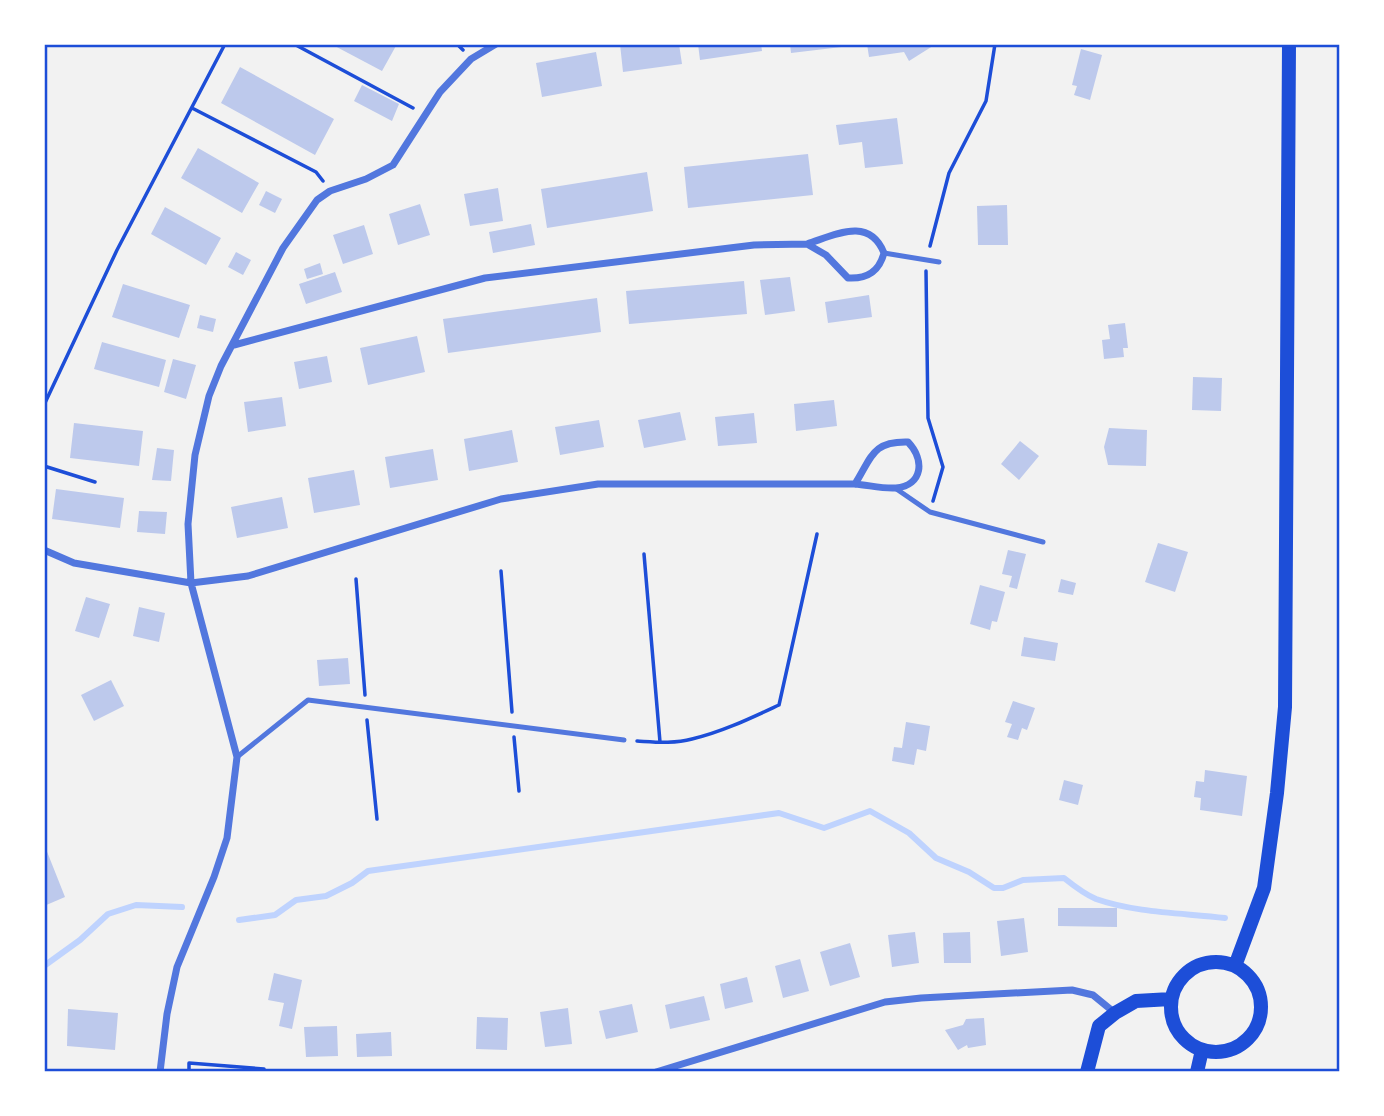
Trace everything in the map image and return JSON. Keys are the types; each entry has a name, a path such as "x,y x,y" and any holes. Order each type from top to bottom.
{"main road":[{"path":"1235,966 1264,888 1285,707 1289,44"},
{"path":"1215,961 1235,966 1255,985 1260,999 1258,1023 1249,1038 1239,1046 1227,1051 1202,1050 1188,1043 1178,1032 1171,1018 1171,999 1180,978 1197,965 1215,961"},
{"path":"1087,1072 1099,1026 1136,1001 1171,999"},
{"path":"1197,1072 1202,1050"}],"street":[{"path":"160,1072 167,1014 177,967 227,838 237,757 191,583 188,524 195,455 209,396 221,366 283,248 317,200 330,191 366,179 393,165 440,92 463,67 496,44"},
{"path":"234,345 485,278 754,245 807,244 858,231 873,236 884,253 878,269 870,275 848,278 826,255 807,244"},
{"path":"44,550 74,563 191,583 248,576 501,499 586,486 855,484 895,488 908,485 917,474 921,463 917,452 908,442 890,442 878,448 855,484"},
{"path":"656,1072 885,1002 1072,990 1093,995 1115,1013"}],"lane":[{"path":"884,253 939,262"},
{"path":"895,488 930,512 1043,542"},
{"path":"237,757 308,700 625,740"}],"path":[{"path":"44,405 117,250 225,44"},
{"path":"294,44 427,115"},
{"path":"930,512 943,467 928,418 926,260 949,173 986,102 995,44"},
{"path":"192,108 316,172 330,191"},
{"path":"44,466 95,482"},
{"path":"625,740 691,740 779,705 817,534"},
{"path":"644,554 660,742"},
{"path":"501,571 519,791"},
{"path":"356,579 377,819"},
{"path":"189,1072 189,1063 264,1069 264,1072"}],"building":[{"path":"331,44 397,44 382,71"},
{"path":"620,44 679,44 682,64 623,72"},
{"path":"698,44 761,44 762,51 700,60"},
{"path":"790,44 850,44 850,46 791,53"},
{"path":"867,44 936,44 909,61 904,52 869,57"},
{"path":"1081,49 1102,55 1090,100 1074,95 1077,86 1072,85"},
{"path":"596,52 602,86 542,97 536,63"},
{"path":"240,67 334,119 315,155 221,103"},
{"path":"362,85 399,104 392,121 354,101"},
{"path":"897,118 903,164 865,168 862,142 839,145 836,125"},
{"path":"198,148 259,183 242,213 181,178"},
{"path":"808,154 813,195 688,208 684,167"},
{"path":"647,172 653,211 547,228 541,189"},
{"path":"498,188 503,221 470,226 464,194"},
{"path":"266,191 282,199 275,213 259,205"},
{"path":"420,204 430,235 398,245 389,214"},
{"path":"1007,205 1008,245 978,245 977,206"},
{"path":"165,207 221,238 206,265 151,234"},
{"path":"531,224 535,245 493,253 489,232"},
{"path":"364,225 373,254 343,264 333,235"},
{"path":"236,252 251,260 243,275 228,267"},
{"path":"320,263 323,274 307,279 304,269"},
{"path":"335,272 342,292 306,304 299,284"},
{"path":"790,277 795,311 765,315 760,280"},
{"path":"744,281 747,314 629,324 626,291"},
{"path":"123,284 190,305 179,338 112,317"},
{"path":"869,295 872,317 828,323 825,302"},
{"path":"597,298 601,332 448,353 443,319"},
{"path":"200,315 216,319 213,332 197,328"},
{"path":"1125,323 1128,348 1123,348 1124,357 1104,359 1102,340 1110,339 1108,325"},
{"path":"417,336 425,372 368,385 360,348"},
{"path":"102,342 166,360 159,387 94,369"},
{"path":"327,356 332,382 299,389 294,362"},
{"path":"173,359 196,365 186,399 164,392"},
{"path":"1193,377 1222,378 1221,411 1192,410"},
{"path":"282,397 286,426 248,432 244,402"},
{"path":"834,400 837,426 796,431 794,404"},
{"path":"680,412 686,440 644,448 638,420"},
{"path":"754,413 757,443 718,446 715,417"},
{"path":"599,420 604,447 560,455 555,427"},
{"path":"74,423 143,431 139,466 70,458"},
{"path":"1109,428 1147,430 1146,466 1108,465 1104,447"},
{"path":"512,430 518,462 469,471 464,439"},
{"path":"1020,441 1039,456 1019,480 1001,464"},
{"path":"157,448 174,450 171,481 152,480"},
{"path":"433,449 438,480 390,488 385,457"},
{"path":"354,470 360,505 314,513 308,478"},
{"path":"56,489 124,498 120,528 52,519"},
{"path":"282,497 288,528 237,538 231,507"},
{"path":"139,511 167,512 165,534 137,532"},
{"path":"1158,543 1188,552 1175,592 1145,582"},
{"path":"1008,550 1026,554 1017,589 1009,587 1012,576 1002,574"},
{"path":"1061,579 1076,583 1073,595 1058,592"},
{"path":"980,585 1005,592 997,622 992,621 990,630 970,624"},
{"path":"86,597 110,604 99,638 75,631"},
{"path":"139,607 165,613 159,642 133,636"},
{"path":"1024,637 1058,643 1055,661 1021,656"},
{"path":"348,658 350,684 319,686 317,660"},
{"path":"111,680 124,706 94,721 81,695"},
{"path":"1013,701 1035,708 1027,730 1022,728 1018,740 1007,737 1012,724 1005,722"},
{"path":"906,722 930,726 926,751 917,749 914,765 892,761 894,747 902,748"},
{"path":"1205,770 1247,776 1242,816 1200,810 1201,798 1194,797 1196,781 1204,782"},
{"path":"1064,780 1083,785 1078,805 1059,800"},
{"path":"44,844 65,897 44,906"},
{"path":"1058,908 1117,908 1117,927 1058,926"},
{"path":"1024,918 1028,952 1001,956 997,921"},
{"path":"915,932 919,963 892,967 888,935"},
{"path":"970,932 971,963 944,963 943,933"},
{"path":"850,943 860,977 830,986 820,952"},
{"path":"800,959 809,991 783,998 775,966"},
{"path":"274,973 302,980 292,1029 279,1026 284,1003 268,1000"},
{"path":"747,977 753,1002 725,1009 720,984"},
{"path":"704,996 710,1020 670,1029 665,1005"},
{"path":"632,1004 638,1032 606,1039 599,1011"},
{"path":"568,1008 572,1044 545,1047 540,1012"},
{"path":"68,1009 118,1013 115,1050 67,1046"},
{"path":"477,1017 508,1018 507,1050 476,1049"},
{"path":"984,1018 986,1045 968,1048 967,1045 958,1050 945,1030 963,1025 966,1019"},
{"path":"337,1026 338,1056 306,1057 304,1027"},
{"path":"391,1032 392,1056 357,1057 356,1034"}],"waterway":[{"path":"239,920 275,915 296,900 326,896 352,883 368,871 779,813 824,828 870,811 909,833 936,858 969,872 994,888 1003,888 1023,880 1064,878 1087,895 1111,904 1225,918"},
{"path":"44,966 80,940 108,914 136,905 182,907"}]}
